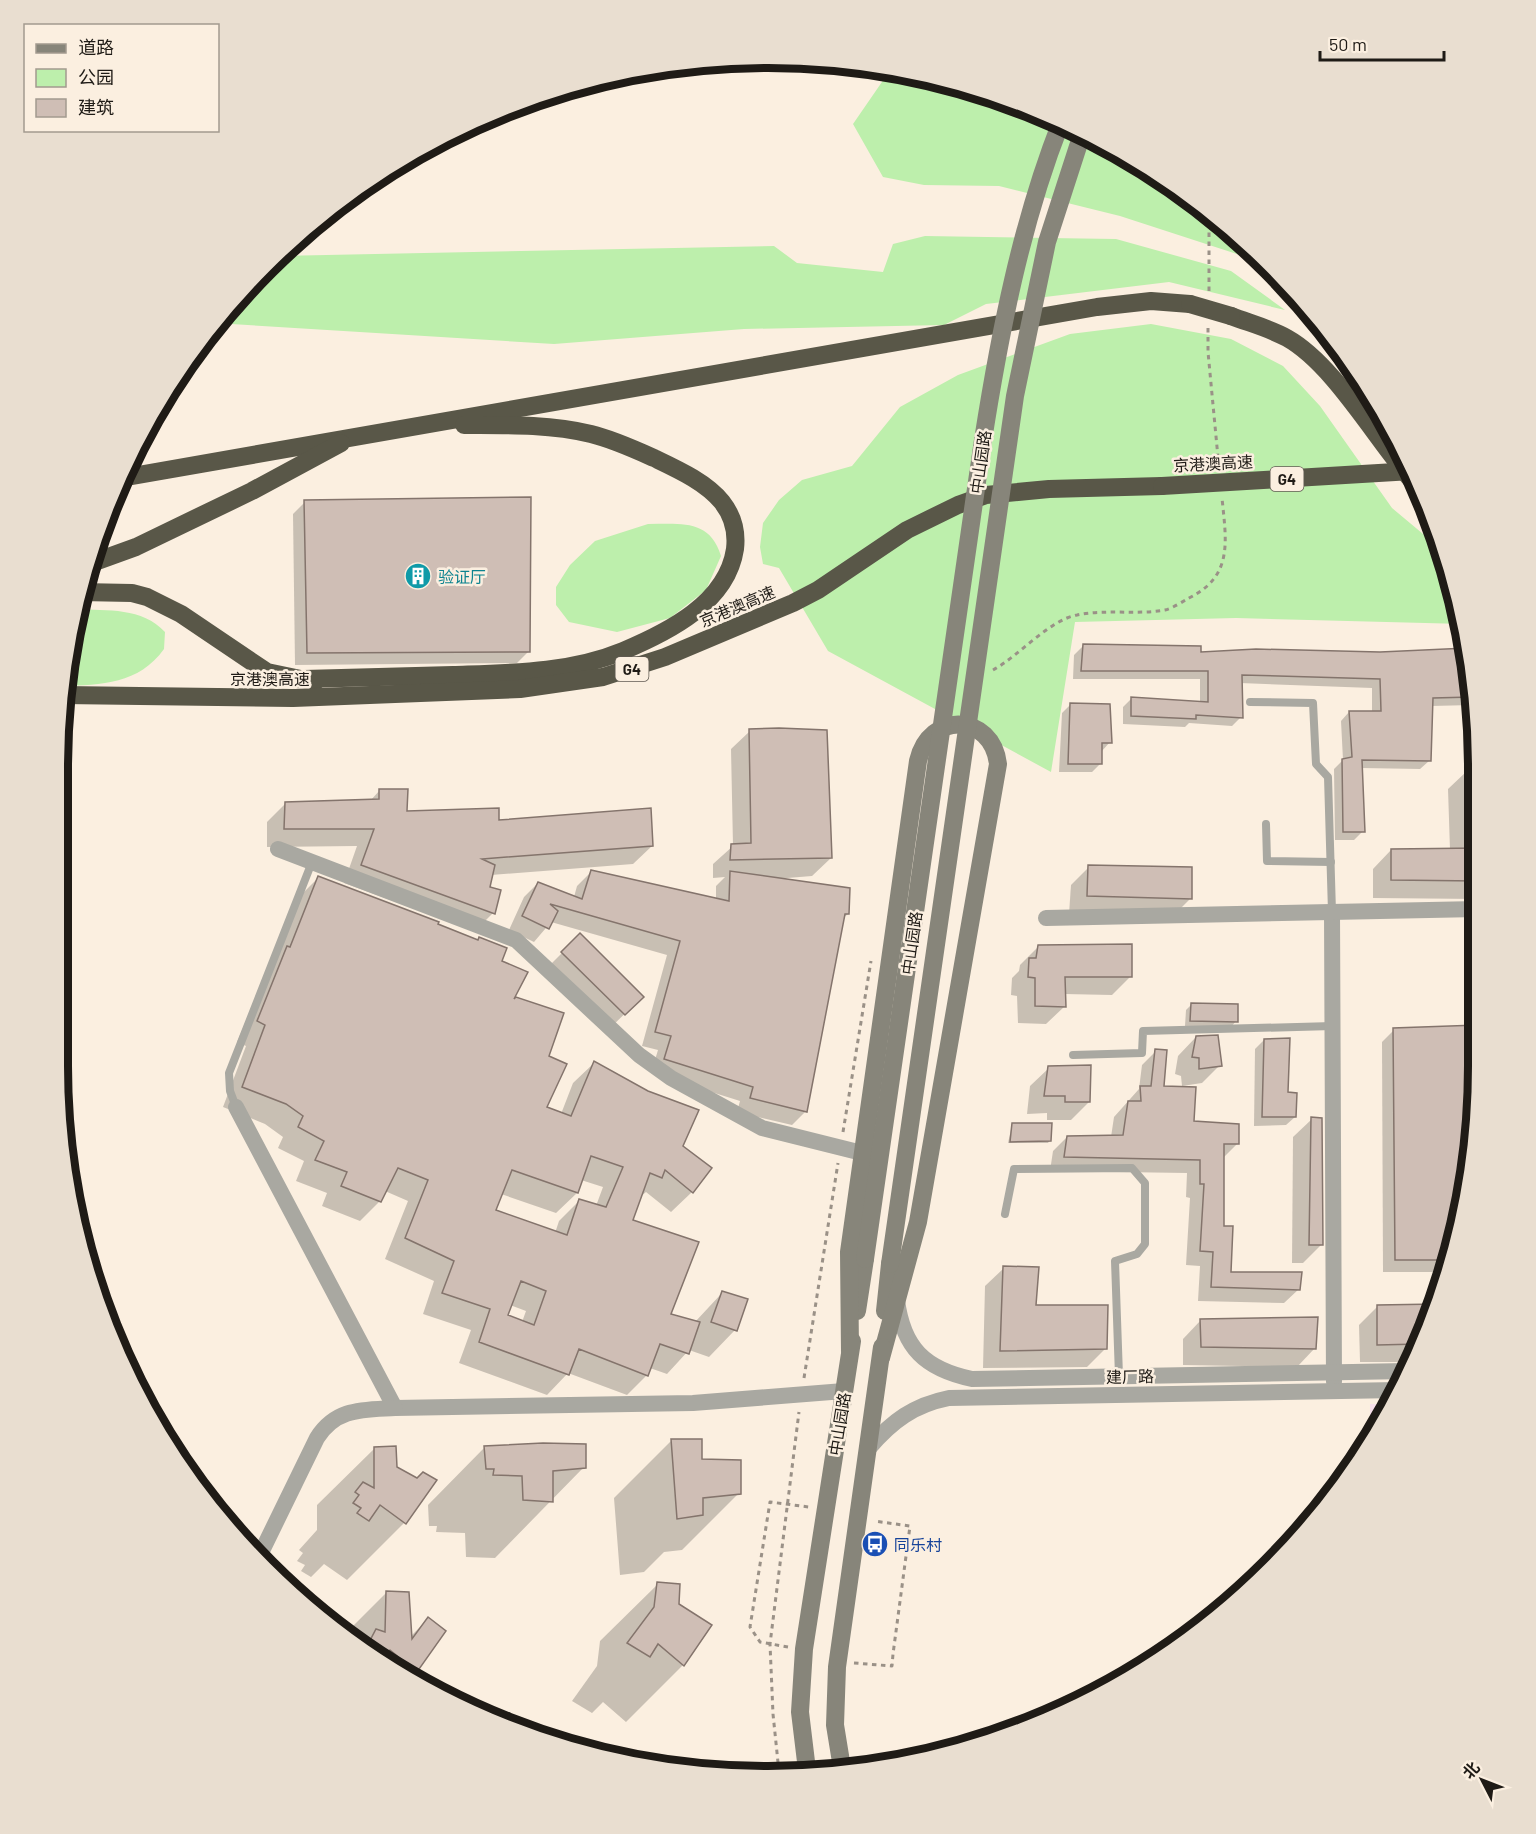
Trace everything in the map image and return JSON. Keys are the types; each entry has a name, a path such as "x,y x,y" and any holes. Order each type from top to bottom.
{"highway":[{"path":"132,476 367,433 1097,307 1151,301 1190,304 1231,316 1287,338 1308,353 1327,372 1402,471"},
{"path":"304,679 529,671 593,662 655,636 690,614 711,597 729,570 736,540 734,525 721,501 683,473 640,452 591,434 549,427 406,427"},
{"path":"100,560 136,547 252,491 340,443 367,433"},
{"name":"京港澳高速","path":"71,695 293,698 373,696 520,689 603,677 664,657 785,607 818,590 907,530 986,495 1048,489 1162,486 1402,472"},
{"path":"90,592 147,597 181,614 267,672 373,696"}],"main road":[{"name":"中山园路","path":"806,1765 800,1713 804,1649 866,1259 981,451 1000,332 1031,213 1058,131"},
{"name":"中山园路","path":"841,1763 835,1725 838,1661 881,1358 890,1263 1015,396 1047,242 1080,141"},
{"path":"850,1351 849,1252 920,751 925,742 940,729 950,725 970,726 987,737 993,745 998,764 924,1191 911,1252 881,1358"}],"street":[{"path":"278,849 516,940 639,1055 671,1078 762,1128 862,1153"},
{"path":"1046,918 1468,909"},
{"path":"1332,912 1334,1391"},
{"path":"236,1107 395,1408"},
{"name":"建厂路","path":"897,1300 900,1321 907,1339 918,1355 952,1375 972,1379 1398,1371"},
{"name":"建厂路","path":"869,1448 887,1427 907,1412 927,1402 949,1398 1389,1390"},
{"path":"262,1550 317,1438 329,1422 345,1412 395,1408 693,1403 844,1391"}],"lane":[{"path":"1250,702 1313,703 1316,764 1328,777 1332,912"},
{"path":"1266,824 1267,861 1331,862"},
{"path":"236,1107 229,1073 312,862"},
{"path":"1073,1055 1142,1053 1143,1031 1333,1026"},
{"path":"1005,1214 1014,1168 1132,1168 1145,1183 1145,1244 1137,1254 1115,1261 1119,1376"}],"path":[{"path":"804,1649 760,1642 750,1627 770,1502 826,1510"},
{"path":"838,1661 892,1666 910,1526 858,1519"}],"shaded area":[{"path":"1370,1404 1381,1404 1375,1416 1370,1424"}],"green space":[{"path":"884,79 905,81 949,91 993,105 1078,140 1138,174 1194,212 1249,260 1120,216 999,186 924,185 883,177 853,124"},
{"path":"925,236 1116,239 1231,271 1285,310 1169,282 986,304 944,325 744,329 554,344 227,324 291,256 774,246 797,263 883,272 893,244"},
{"path":"1151,324 1231,339 1283,366 1320,406 1392,508 1430,540 1445,587 1453,624 1236,618 1075,622 1051,772 828,651 779,568 763,564 760,547 763,523 779,500 802,480 852,466 900,407 958,375 1070,334"},
{"path":"648,524 683,524 693,526 710,535 721,556 706,590 670,618 617,632 569,622 556,605 556,587 570,565 595,541"},
{"path":"86,610 135,614 156,624 165,632 164,649 143,669 118,680 72,686"}],"building":[{"name":"验证厅","path":"531,497 530,652 307,653 304,500"},
{"path":"1083,644 1201,646 1201,652 1256,649 1380,652 1458,648 1465,697 1433,698 1431,761 1362,760 1365,832 1343,832 1342,759 1352,757 1349,711 1381,711 1380,679 1242,675 1243,718 1196,715 1196,719 1131,716 1131,697 1208,702 1208,671 1081,671"},
{"path":"1070,703 1110,704 1112,743 1102,743 1102,764 1068,764"},
{"path":"749,729 827,730 832,858 730,860 731,844 751,843"},
{"path":"1466,769 1468,769 1468,822 1467,822"},
{"path":"379,789 408,789 407,811 499,808 499,820 651,808 653,846 482,859 495,865 490,887 501,890 495,914 361,865 374,829 284,829 285,802 379,799"},
{"path":"1468,848 1468,881 1391,880 1391,849"},
{"path":"1088,865 1192,867 1192,899 1087,896"},
{"path":"591,870 729,901 730,871 850,888 849,914 845,914 807,1112 750,1098 753,1087 664,1059 671,1036 655,1032 680,941 550,904 558,911 549,929 522,916 538,882 582,899"},
{"path":"318,876 439,922 438,924 478,940 479,937 507,948 502,961 528,972 514,999 516,997 564,1013 549,1056 567,1064 547,1107 571,1116 594,1061 648,1091 699,1110 683,1146 712,1168 693,1193 665,1170 662,1178 650,1173 633,1220 699,1242 671,1314 700,1322 689,1354 660,1344 648,1376 579,1349 569,1375 479,1342 490,1309 442,1293 454,1261 405,1238 428,1180 398,1168 381,1202 341,1186 347,1172 315,1160 324,1141 298,1127 303,1116 286,1104 242,1087 265,1025 257,1021 287,946 290,947","holes":["591,1156 623,1167 606,1207 579,1199 567,1235 496,1210 512,1170 578,1193","521,1281 546,1291 534,1325 508,1315"]},
{"path":"580,933 644,997 625,1015 561,952"},
{"path":"1132,944 1132,977 1065,977 1066,1007 1035,1006 1035,978 1028,977 1029,958 1036,958 1038,945"},
{"path":"1191,1003 1238,1004 1238,1022 1190,1021"},
{"path":"1468,1025 1467,1112 1463,1157 1455,1203 1441,1260 1395,1260 1393,1028"},
{"path":"1218,1035 1222,1066 1199,1069 1199,1058 1192,1057 1196,1036"},
{"path":"1290,1038 1288,1092 1297,1093 1296,1117 1262,1117 1264,1039"},
{"path":"1155,1049 1167,1050 1164,1086 1196,1087 1194,1121 1239,1124 1239,1144 1224,1144 1224,1226 1233,1226 1231,1272 1302,1272 1300,1290 1211,1287 1213,1252 1200,1251 1204,1184 1200,1184 1200,1160 1064,1157 1067,1136 1123,1135 1128,1101 1141,1101 1140,1086 1151,1086"},
{"path":"1091,1065 1090,1102 1065,1102 1065,1096 1044,1096 1048,1066"},
{"path":"1311,1117 1322,1118 1323,1245 1309,1245"},
{"path":"1012,1123 1052,1123 1051,1141 1010,1142"},
{"path":"1003,1266 1039,1267 1036,1305 1108,1305 1107,1349 1000,1351"},
{"path":"722,1291 748,1299 737,1331 711,1322"},
{"path":"1426,1304 1410,1344 1377,1345 1377,1305"},
{"path":"1318,1317 1316,1349 1201,1347 1200,1319"},
{"path":"671,1439 702,1439 702,1459 741,1460 741,1494 703,1498 703,1515 677,1519"},
{"path":"543,1443 586,1444 586,1468 553,1471 553,1502 523,1500 522,1476 493,1475 494,1469 486,1469 484,1446"},
{"path":"396,1446 397,1467 417,1478 423,1472 437,1480 406,1524 380,1505 369,1521 357,1513 361,1508 353,1503 359,1495 355,1492 363,1482 374,1488 374,1447"},
{"path":"657,1582 680,1584 679,1604 712,1625 684,1666 658,1644 650,1657 627,1643 654,1607"},
{"path":"386,1591 409,1592 412,1639 428,1617 446,1631 417,1672 390,1650 388,1654 370,1641 376,1629 385,1632"}],"place":[{"name":"验证厅","path":"418,576"},
{"name":"同乐村","path":"875,1544"}]}
